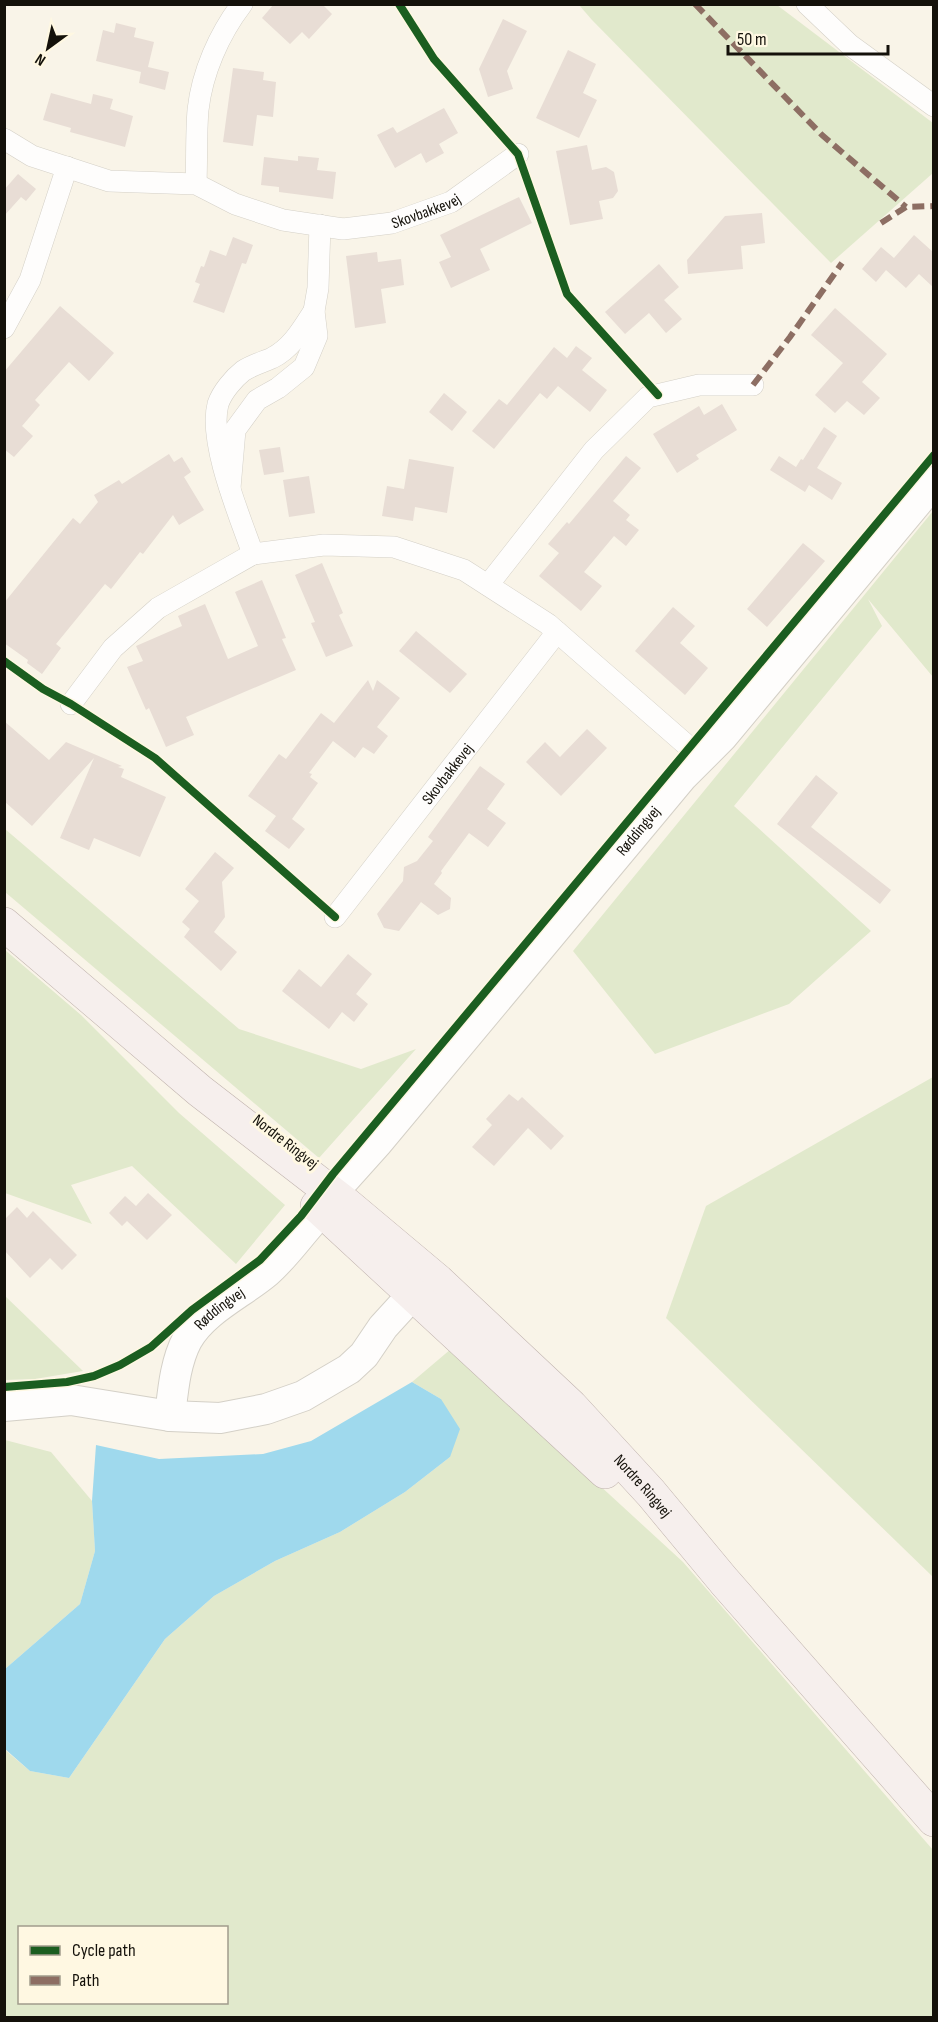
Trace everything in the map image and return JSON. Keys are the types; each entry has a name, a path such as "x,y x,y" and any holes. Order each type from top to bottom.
{"main road":[{"name":"Nordre Ringvej","path":"4,924 200,1091 330,1219 426,1295 724,1581 933,1820"}],"street":[{"path":"196,184 198,109 210,61 233,16 242,4"},
{"path":"807,4 850,45 933,106"},
{"name":"Skovbakkevej","path":"4,139 32,156 110,181 196,184 235,204 282,220 343,229 392,223 451,202 518,154"},
{"path":"4,328 30,280 68,167"},
{"path":"230,488 235,430 257,400 278,388 304,367 317,336 314,311 318,288 320,225"},
{"path":"253,554 221,461 217,424 219,403 229,386 242,372 274,357 291,344 314,311"},
{"path":"488,585 594,450 648,397 699,385 753,385"},
{"name":"Røddingvej","path":"342,1181 378,1142 682,777 722,737 933,482"},
{"path":"71,704 113,648 158,608 253,554 324,545 394,547 464,570 548,624 690,748 698,761"},
{"name":"Skovbakkevej","path":"335,917 557,632"},
{"name":"Røddingvej","path":"170,1416 177,1369 183,1349 191,1334 206,1317 267,1271 310,1224"},
{"path":"4,1406 71,1400 170,1416 220,1418 266,1409 303,1396 349,1369 364,1355 383,1327 426,1295"}],"green space":[{"path":"579,5 777,5 933,123 933,173 831,263"},
{"path":"933,511 933,677 868,599 882,626 734,806 871,931 789,1004 655,1054 573,951"},
{"path":"5,829 239,1029 361,1069 416,1049 319,1158 5,892"},
{"path":"5,950 81,1015 179,1113 285,1205 236,1264 132,1166 71,1185 92,1224 5,1193"},
{"path":"933,1077 933,1577 666,1318 706,1206"},
{"path":"4,1296 83,1371 35,1379 5,1380"},
{"path":"451,1349 683,1562 933,1850 933,2017 5,2017 4,1749 30,1771 69,1778 165,1639 214,1596 275,1561 340,1532 405,1492 450,1457 441,1399 412,1382"},
{"path":"5,1440 51,1452 92,1501 95,1551 80,1604 5,1669"}],"water":[{"path":"412,1382 441,1399 460,1429 450,1457 405,1492 340,1532 275,1561 214,1596 165,1639 69,1778 30,1771 5,1749 5,1669 80,1604 95,1551 92,1501 96,1445 159,1459 263,1454 311,1441"}],"building":[{"path":"274,4 322,4 332,14 309,39 302,32 290,44 262,18"},
{"path":"503,19 527,31 507,71 513,89 488,97 479,69"},
{"path":"116,23 136,28 134,37 154,42 148,67 169,72 165,90 139,83 141,72 96,61 103,30 114,33"},
{"path":"568,50 596,64 583,93 597,100 579,138 536,118"},
{"path":"233,68 264,72 263,80 276,82 273,117 257,115 253,146 223,142"},
{"path":"51,93 91,104 93,94 113,99 110,109 133,116 125,147 70,132 71,128 43,120"},
{"path":"444,108 458,133 439,144 444,153 426,163 421,153 395,168 377,135 393,127 397,133"},
{"path":"587,145 592,170 606,167 614,172 618,191 613,198 599,201 603,219 570,225 556,151"},
{"path":"298,156 319,158 317,170 336,172 333,199 279,192 279,187 261,185 264,157 298,161"},
{"path":"18,174 36,189 26,201 21,197 4,216 4,190"},
{"path":"519,197 532,223 480,249 490,270 451,288 439,262 451,257 440,235"},
{"path":"762,213 765,243 741,246 743,269 688,274 687,260 725,216"},
{"path":"914,235 933,252 933,287 919,274 906,288 886,270 876,282 862,269 881,247 894,258"},
{"path":"233,237 253,245 246,264 242,263 224,313 193,302 200,284 195,282 210,250 226,256"},
{"path":"377,252 378,262 401,259 404,285 381,289 386,323 355,328 346,256"},
{"path":"659,264 679,287 664,300 682,319 666,333 649,313 625,334 605,312"},
{"path":"60,306 114,353 89,381 69,362 35,400 40,405 22,426 33,436 14,457 4,449 4,372"},
{"path":"835,308 887,354 862,382 880,398 864,415 847,401 835,413 815,395 843,363 811,335"},
{"path":"576,346 592,358 582,370 607,390 590,412 558,386 547,399 540,393 494,449 472,431 499,399 507,405 554,347 567,358"},
{"path":"444,393 467,412 452,431 429,412"},
{"path":"722,404 737,430 696,455 699,459 677,473 653,434 699,406 704,415"},
{"path":"824,427 837,436 817,468 842,483 832,500 809,485 805,492 770,470 779,456 796,467"},
{"path":"280,447 284,472 264,475 259,450"},
{"path":"169,454 174,462 182,457 191,472 184,477 204,510 179,525 173,515 143,554 140,552 111,589 105,584 56,644 61,648 42,674 27,663 28,660 4,643 4,603 73,518 80,524 98,502 94,495 119,480 122,484"},
{"path":"626,456 641,468 613,501 630,515 626,520 639,530 626,546 614,536 584,572 602,586 581,611 539,576 559,553 548,544 567,522 569,524"},
{"path":"409,459 454,467 447,513 415,507 413,521 382,516 387,486 404,489"},
{"path":"309,476 315,513 289,517 283,480"},
{"path":"803,543 825,561 767,627 747,609"},
{"path":"322,563 343,613 339,615 353,646 326,657 311,623 315,622 295,575"},
{"path":"262,580 286,638 282,639 296,670 186,717 194,735 166,747 149,708 146,710 127,667 143,661 136,646 182,626 178,616 205,604 228,659 258,646 235,592"},
{"path":"673,607 695,626 680,643 708,668 685,695 635,651"},
{"path":"416,631 467,674 450,693 399,651"},
{"path":"368,680 373,691 377,680 400,698 377,727 388,736 374,754 363,747 355,758 333,741 309,773 312,774 310,777 318,783 292,819 305,829 289,849 265,831 276,816 248,796 279,754 286,759 321,713 334,723"},
{"path":"4,721 49,760 66,742 122,766 118,767 124,769 121,777 166,797 140,857 94,838 89,850 60,838 94,758 32,826 4,801"},
{"path":"587,729 607,748 561,796 526,762 545,742 560,757"},
{"path":"480,766 505,784 487,809 506,823 488,847 469,833 441,871 442,873 434,884 451,898 450,909 438,915 421,902 399,931 384,928 377,914 403,881 404,867 417,861 433,841 428,837"},
{"path":"816,775 838,793 811,827 891,890 880,904 777,824"},
{"path":"215,852 234,868 222,882 225,917 214,932 237,952 221,971 184,937 190,929 182,922 199,901 185,889"},
{"path":"348,954 372,974 356,994 368,1004 354,1022 342,1012 329,1029 282,991 299,969 321,987"},
{"path":"509,1094 518,1101 522,1097 564,1136 551,1150 528,1128 494,1166 472,1147 492,1125 486,1119"},
{"path":"148,1193 172,1215 147,1240 127,1221 122,1226 109,1213 125,1196 136,1206"},
{"path":"17,1207 27,1218 33,1211 77,1255 62,1270 50,1258 30,1278 4,1250 4,1220"}],"marked path":[{"path":"695,4 822,135 906,207"},
{"path":"881,223 906,207 934,206"},
{"path":"753,385 842,263"}],"cycle path":[{"path":"399,4 434,59 518,154 567,294 658,395"},
{"path":"4,1387 67,1382 94,1376 120,1365 151,1347 192,1310 260,1260 301,1216 333,1174 934,455"},
{"path":"4,661 43,689 71,704 155,758 335,917"}]}
